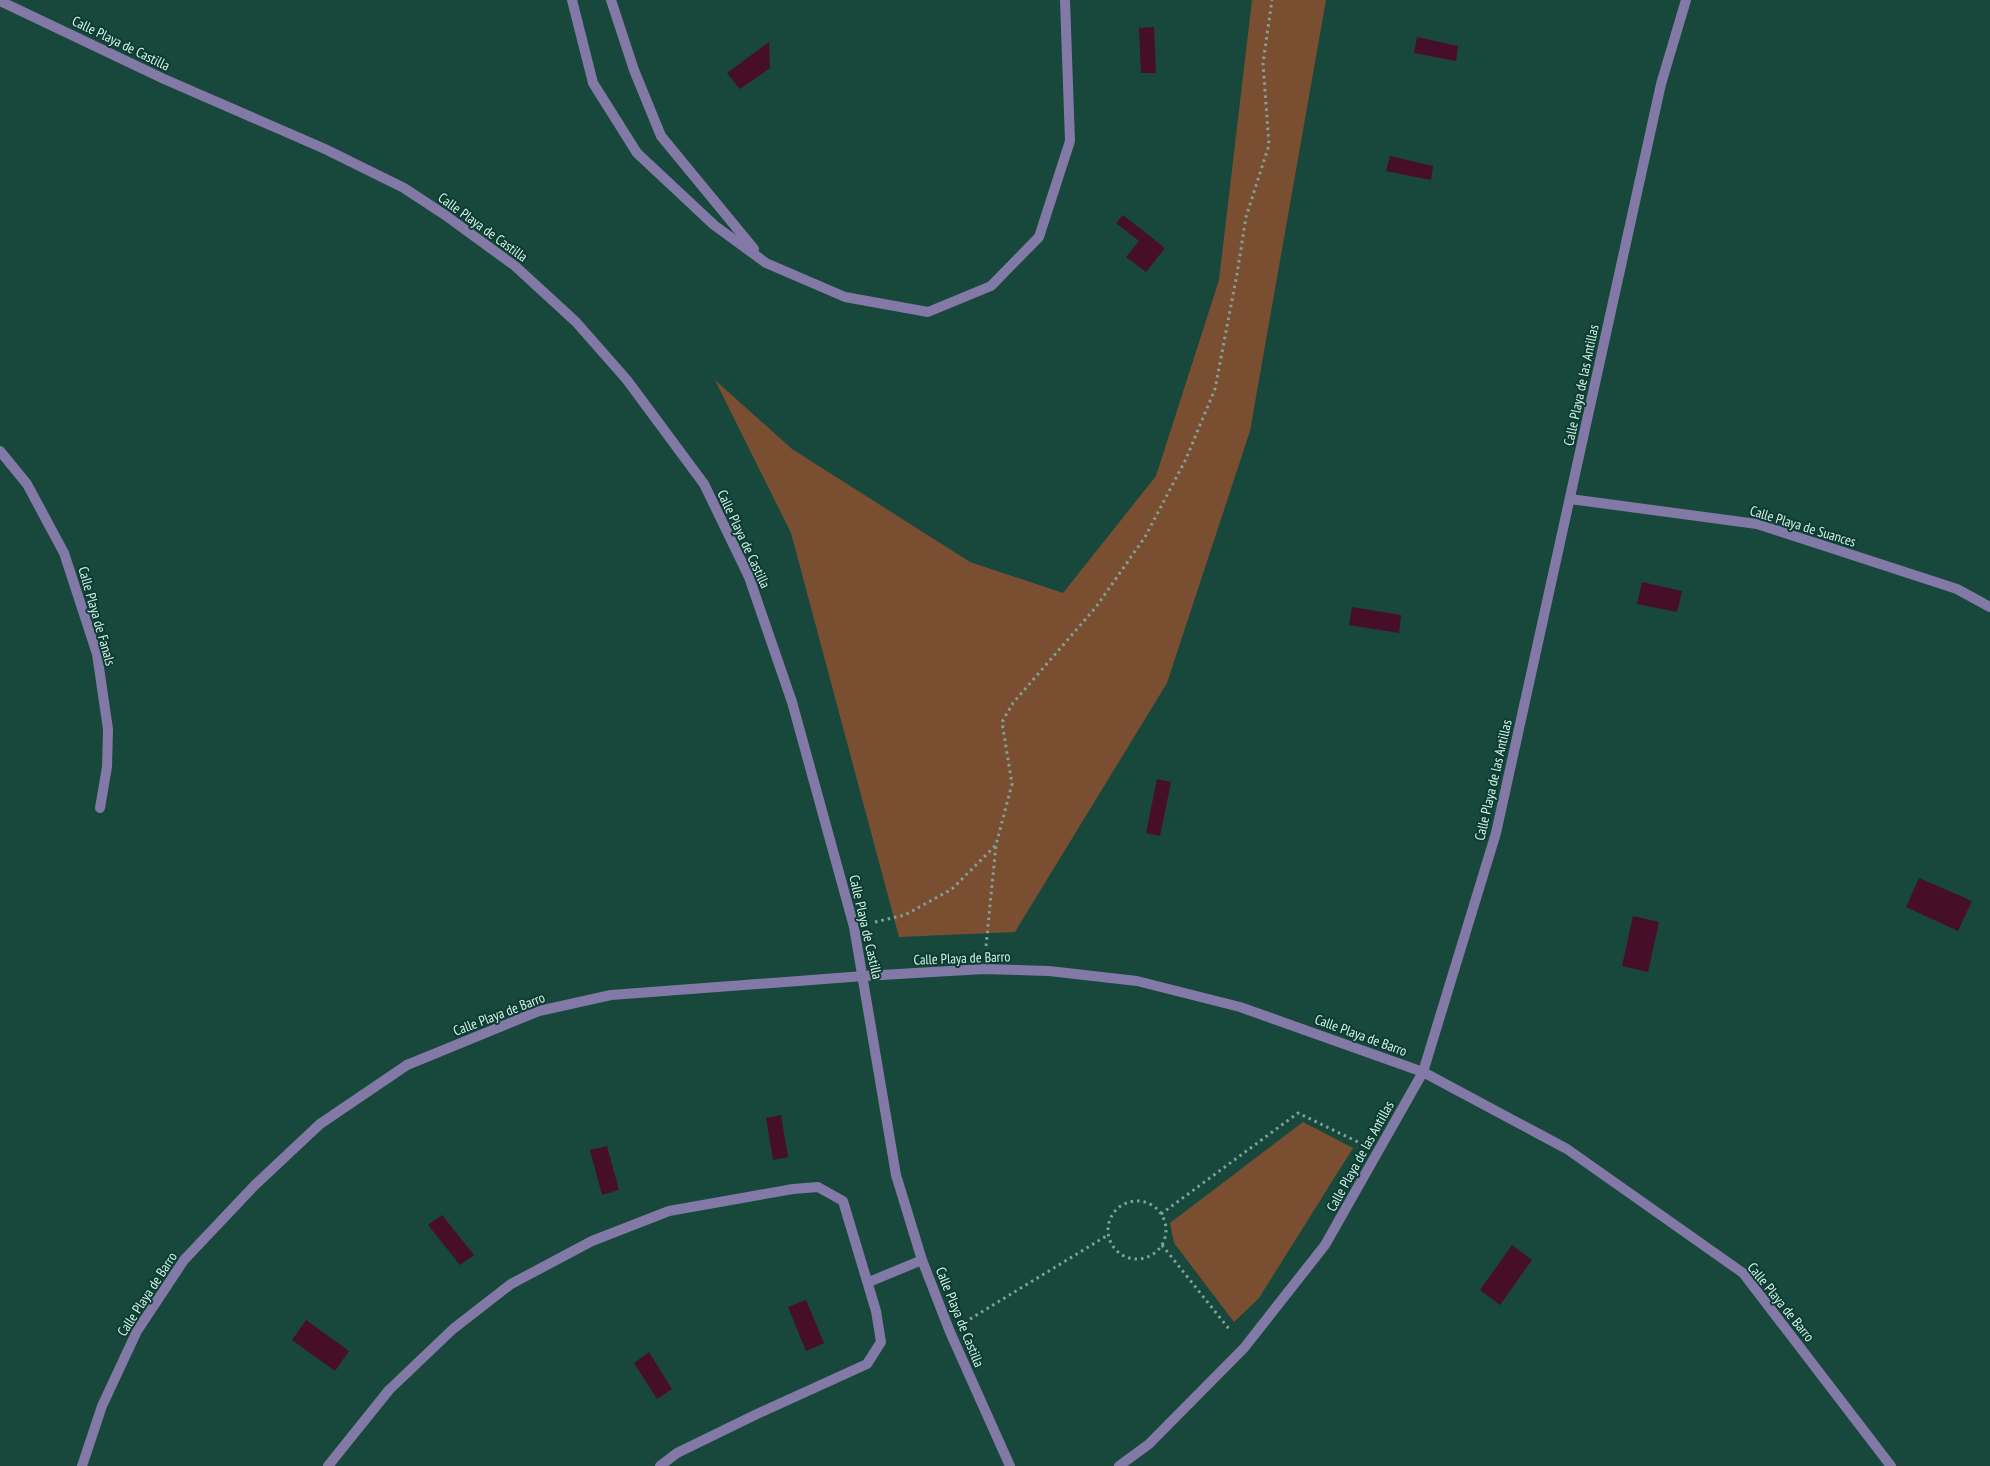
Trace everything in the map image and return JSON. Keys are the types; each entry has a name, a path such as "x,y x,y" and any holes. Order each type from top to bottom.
{"street":[{"path":"572,0 593,82 637,153 714,225 766,263 845,297 928,312 991,286 1039,237 1070,141 1065,0"},
{"path":"611,0 634,70 661,136 766,263"},
{"name":"Calle Playa de las Antillas","path":"1119,1466 1149,1444 1244,1348 1325,1245 1423,1072 1496,833 1661,84 1686,0"},
{"name":"Calle Playa de Castilla","path":"0,1 164,79 325,149 404,188 445,215 515,266 576,322 627,380 704,484 749,577 792,702 854,926 864,976 896,1175 922,1260 950,1332 1010,1466"},
{"name":"Calle Playa de Fanals","path":"0,451 27,484 64,553 97,654 108,729 107,767 100,808"},
{"name":"Calle Playa de Suances","path":"1570,500 1757,524 1957,589 1990,607"},
{"name":"Calle Playa de Barro","path":"82,1466 102,1406 137,1330 184,1260 255,1185 320,1124 407,1065 539,1011 611,995 984,969 1049,971 1137,981 1240,1007 1423,1072 1567,1149 1743,1273 1891,1466"},
{"path":"328,1466 390,1390 454,1329 511,1284 592,1241 669,1211 793,1189 818,1187 843,1201 876,1311 881,1342 867,1364 748,1418 677,1454 660,1466"},
{"path":"868,1282 922,1260"}],"path":[{"path":"984,969 996,845 1012,784 1002,722 1013,704 1096,607 1145,536 1186,459 1215,389 1246,217 1269,145 1263,63 1272,0"},
{"path":"854,926 905,914 952,889 996,845"},
{"path":"1161,1214 1298,1112 1378,1152"},
{"path":"1132,1202 1144,1202 1154,1206 1166,1224 1166,1235 1162,1245 1154,1254 1143,1259 1132,1259 1121,1254 1113,1246 1108,1235 1109,1224 1114,1214 1122,1206 1132,1202"},
{"path":"950,1332 1108,1235"},
{"path":"1162,1245 1244,1348"}],"shaded area":[{"path":"1252,0 1326,0 1250,431 1167,683 1015,932 899,937 791,533 715,380 792,449 970,562 1063,593 1156,476 1219,280"},
{"path":"1154,27 1156,73 1141,73 1139,28"},
{"path":"1417,37 1458,46 1456,61 1414,53"},
{"path":"769,42 770,68 740,89 727,73"},
{"path":"1390,156 1433,166 1431,180 1386,171"},
{"path":"1123,215 1165,248 1146,272 1126,257 1139,241 1116,223"},
{"path":"1642,582 1682,591 1677,612 1637,604"},
{"path":"1352,607 1401,615 1399,633 1349,625"},
{"path":"1157,779 1171,782 1160,836 1146,833"},
{"path":"1919,878 1972,901 1958,931 1906,907"},
{"path":"1633,916 1659,922 1648,972 1622,966"},
{"path":"781,1115 788,1157 773,1160 766,1118"},
{"path":"1303,1122 1353,1148 1259,1298 1234,1322 1174,1243 1170,1223"},
{"path":"607,1146 619,1190 602,1195 590,1150"},
{"path":"442,1215 474,1255 460,1265 428,1225"},
{"path":"1512,1245 1532,1260 1500,1305 1480,1290"},
{"path":"806,1300 824,1343 806,1351 788,1307"},
{"path":"306,1320 349,1351 335,1371 292,1340"},
{"path":"649,1352 672,1389 657,1399 634,1363"}]}
